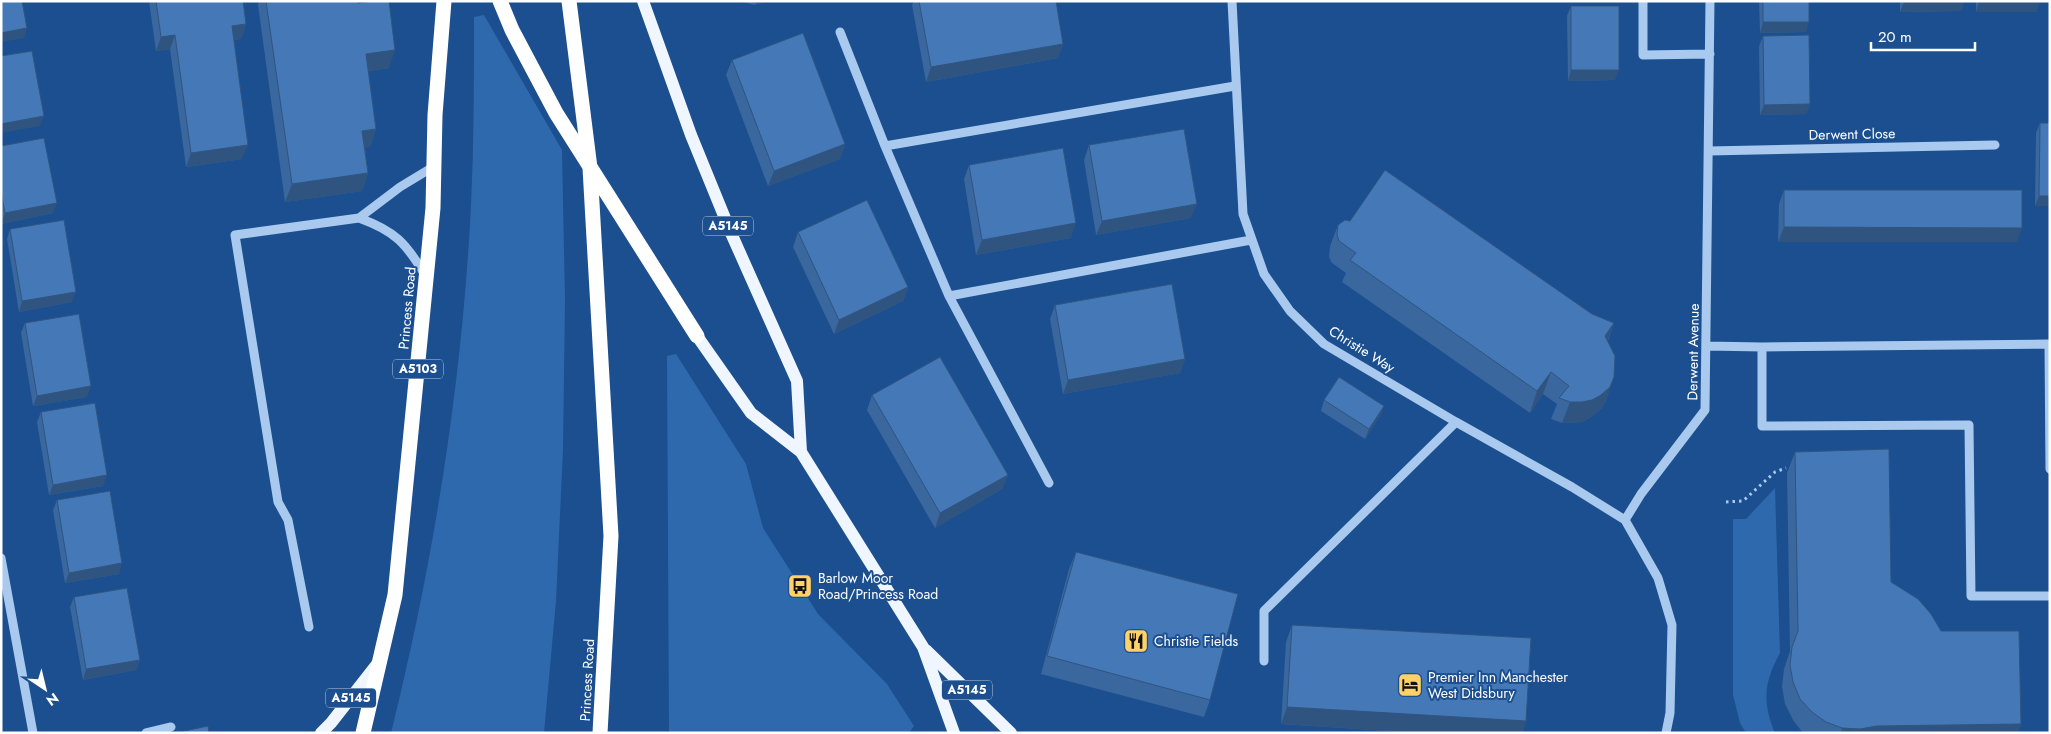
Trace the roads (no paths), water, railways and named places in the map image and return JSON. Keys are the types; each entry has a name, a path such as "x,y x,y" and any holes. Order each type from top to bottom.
{"highway":[{"name":"Princess Road","path":"363,733 395,595 433,208 435,115 444,1"},
{"path":"500,1 512,30 556,112 697,336"},
{"name":"Princess Road","path":"569,1 590,168 611,536 600,733"}],"main road":[{"name":"A5145","path":"643,1 691,135 716,198 797,381 801,452"},
{"name":"A5145","path":"697,336 751,412 801,452 923,647 954,733"},
{"name":"A5145","path":"923,647 1011,733"},
{"name":"A5145","path":"321,733 331,724 380,661"}],"street":[{"name":"Christie Way","path":"1232,1 1243,214 1264,274 1290,311 1324,344 1456,422 1572,486 1625,520"},
{"path":"1643,1 1643,55 1710,54"},
{"name":"Derwent Avenue","path":"1625,520 1641,494 1705,410 1710,1"},
{"path":"840,32 885,146 949,296 1049,483"},
{"path":"885,146 1236,86"},
{"name":"Derwent Close","path":"1709,152 1995,145"},
{"path":"360,218 400,187 434,167"},
{"path":"309,627 288,520 278,502 235,235 360,218 396,235 413,255 426,277"},
{"path":"949,296 1251,240"},
{"path":"1707,346 2049,344 2050,468"},
{"path":"1762,347 1762,426 1970,425 1971,596 2050,596"},
{"path":"1264,661 1264,611 1456,422"},
{"path":"1625,520 1658,578 1672,625 1670,713 1666,733"},
{"path":"1,558 33,733"},
{"path":"146,733 172,727"}],"place":[{"name":"Barlow Moor Road/Princess Road","path":"800,586"},
{"name":"Christie Fields","path":"1136,641"},
{"name":"Premier Inn Manchester West Didsbury","path":"1410,685"}]}
